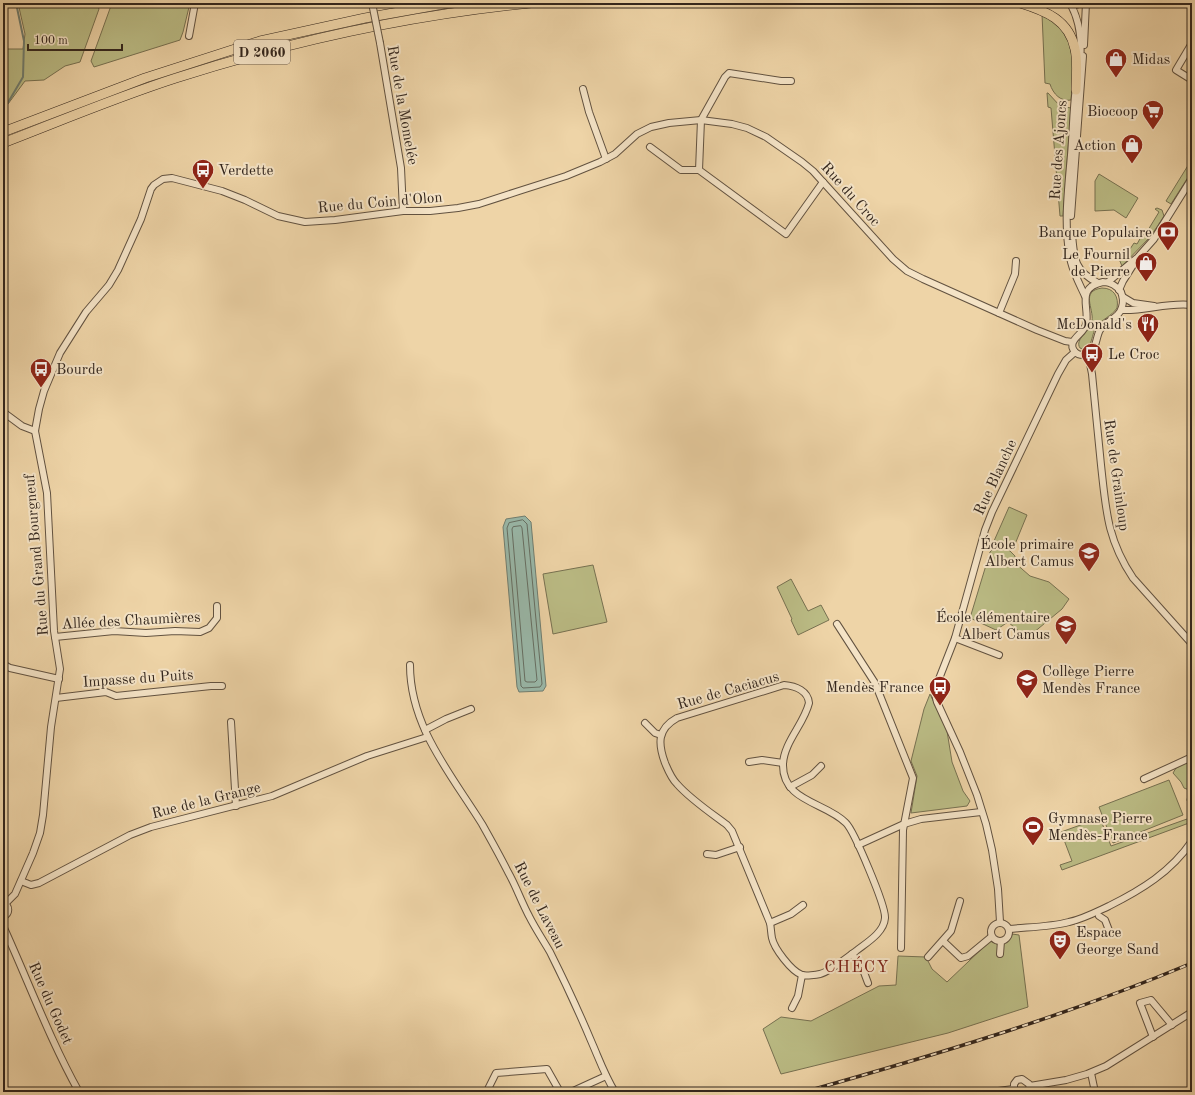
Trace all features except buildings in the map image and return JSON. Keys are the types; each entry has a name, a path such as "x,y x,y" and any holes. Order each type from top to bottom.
{"highway":[{"name":"D 2060","path":"3,132 145,78 260,41 365,18 449,3"},
{"name":"D 2060","path":"3,143 136,92 182,76 255,54 298,43 397,22 531,3"},
{"path":"1020,3 1049,13 1060,22 1071,36 1075,48 1076,90"}],"street":[{"path":"189,36 195,3"},
{"name":"Rue de la Momelée","path":"372,3 402,168 403,211"},
{"path":"1068,4 1084,3"},
{"name":"Rue des Ajoncs","path":"1084,3 1085,39 1071,214 1071,232 1077,265 1087,278 1098,283"},
{"name":"Rue des Ajoncs","path":"1068,4 1077,15 1081,39 1068,194 1068,240 1073,270 1085,296"},
{"path":"1192,43 1176,70 1192,80"},
{"path":"699,170 701,120 725,77 729,73 781,81 791,81"},
{"path":"583,89 589,112 606,159"},
{"name":"Rue du Croc","path":"606,159 615,154 637,134 651,127 669,123 701,120 732,124 747,128 766,136 802,162 823,182 893,259 907,271 999,313 1065,341 1072,342"},
{"path":"650,147 681,170 699,170 786,234 823,182"},
{"name":"Rue du Coin d'Olon","path":"156,182 163,179 172,178 222,191 278,216 305,222 335,220 403,211 430,211 479,204 566,176 606,159"},
{"path":"1108,282 1119,290 1123,297 1124,302 1122,310 1114,319 1102,326 1096,337 1094,349 1088,354 1082,355 1075,352 1072,342 1086,327 1087,319 1084,301 1085,296 1092,287 1098,283 1108,282 1138,257 1154,239 1192,178"},
{"name":"Rue du Grand Bourgneuf","path":"22,882 40,833 51,727 60,669 55,637 50,582 46,493 35,431 44,392 60,353 86,312 108,286 118,270 141,219 151,189 156,182"},
{"path":"1119,290 1138,257"},
{"path":"999,313 1015,274 1016,261"},
{"path":"1123,297 1133,303 1158,306 1192,305"},
{"path":"1122,310 1147,310 1158,306"},
{"name":"Rue Blanche","path":"982,812 960,752 935,694 935,689 955,638 985,530 992,512 1058,374 1066,360 1075,352"},
{"name":"Rue de Grainloup","path":"1088,354 1092,374 1107,512 1112,538 1125,567 1133,578 1192,644"},
{"path":"3,412 22,426 35,431"},
{"name":"Allée des Chaumières","path":"55,637 114,631 146,633 175,631 200,632 209,628 217,618 217,606"},
{"path":"837,624 875,683 913,778 903,830 900,948"},
{"path":"955,638 999,655"},
{"path":"3,664 10,668 58,678"},
{"name":"Rue de Laveau","path":"410,665 412,692 416,708 428,737 453,782 482,825 508,872 529,916 549,950 567,986 614,1092"},
{"name":"Rue de Caciacus","path":"661,735 667,725 677,718 776,686 791,685 806,693 810,703 790,742 783,764"},
{"name":"Impasse du Puits","path":"56,698 106,692 116,696 222,686"},
{"path":"425,730 446,719 472,709"},
{"path":"231,722 236,806"},
{"path":"645,723 655,733 661,735 660,749 673,780 727,825 732,831 740,847 770,923 772,938 778,951 790,965 802,975 820,974 852,954 880,930 885,918 882,902 858,845 846,823 834,814 805,800 790,787 784,777 783,764 762,760 749,762"},
{"name":"Rue de la Grange","path":"22,882 31,885 39,884 130,835 151,827 283,793 367,756 428,737"},
{"path":"1144,779 1192,756"},
{"path":"790,787 812,775 822,766"},
{"path":"858,845 904,824 921,820 982,812 992,850 998,889 1000,922"},
{"path":"1009,929 1070,922 1097,912 1154,880 1175,862 1192,841"},
{"path":"707,854 716,855 740,847"},
{"path":"1187,848 1192,854"},
{"path":"3,917 7,914 8,910 4,903 16,894 22,882"},
{"path":"928,957 943,941 952,928 960,901"},
{"path":"770,923 792,914 803,905"},
{"path":"1099,916 1104,920 1110,933"},
{"name":"Rue du Godet","path":"3,922 4,928 50,1032 68,1072 79,1092"},
{"path":"989,939 1001,941 1009,935 1009,929 1006,925 1000,922"},
{"path":"943,941 961,958 968,956 989,939 990,930 993,926 1000,922"},
{"path":"1000,954 1001,941"},
{"path":"852,954 862,966 868,983"},
{"path":"792,1008 798,996 802,975"},
{"path":"1153,1037 1140,1003 1151,1000 1172,1025"},
{"path":"991,1092 1013,1091 1014,1084 1020,1079 1027,1082 1029,1089 1091,1073 1106,1066 1192,1012"},
{"path":"487,1091 496,1073 548,1069 560,1092"},
{"path":"1091,1073 1095,1092"},
{"path":"571,1092 606,1076"}],"green space":[{"path":"18,3 96,3 99,9 80,62 65,66 44,80 25,81 8,104 3,108 3,50 23,49 25,34"},
{"path":"112,3 190,3 180,40 94,67 91,61"},
{"path":"1042,14 1049,16 1067,34 1074,65 1071,100 1064,100 1055,94 1050,84 1045,83"},
{"path":"1047,93 1060,106 1071,108 1063,216 1060,216 1051,108 1048,107"},
{"path":"1192,159 1192,171 1171,204 1166,201"},
{"path":"1099,174 1138,198 1126,218 1114,210 1095,211 1095,181"},
{"path":"1157,208 1162,210 1164,216 1151,236 1122,266 1119,259 1134,243 1137,244 1141,237 1139,235 1141,233 1145,235 1159,212 1155,209"},
{"path":"1102,288 1113,291 1117,300 1117,308 1096,327 1089,346 1084,349 1080,348 1079,341 1091,325 1092,321 1090,301 1091,293"},
{"path":"1009,507 1027,515 1013,549 994,541"},
{"path":"1000,546 1010,551 1015,556 1014,562 1030,576 1049,582 1069,599 1062,609 1027,638 1008,622 996,630 970,618 990,552 995,547"},
{"path":"593,565 607,622 553,634 543,574"},
{"path":"791,579 808,611 821,605 829,620 798,635 777,587"},
{"path":"930,694 947,731 952,762 963,791 970,801 967,806 911,813 917,776 911,761 924,709"},
{"path":"1191,760 1192,810 1190,809 1187,800 1189,790 1184,788 1173,773 1176,768"},
{"path":"1169,780 1183,815 1113,843 1099,807"},
{"path":"1100,818 1111,846 1187,819 1189,823 1062,870 1060,865 1072,861 1061,832"},
{"path":"1012,934 1019,935 1028,1007 948,1033 781,1074 763,1029 781,1017 811,1021 879,986 896,985 898,956 926,957 932,969 947,982 990,941 997,944 1004,944 1010,939"}],"water":[{"path":"525,516 531,522 546,686 543,691 519,692 517,687 503,527 506,519"}],"waterway":[{"path":"3,111 23,77 24,41 16,3"}],"railway":[{"path":"804,1092 1000,1034 1097,1000 1192,963"}],"place":[{"name":"Midas","path":"1116,78"},
{"name":"Biocoop","path":"1153,130"},
{"name":"Action","path":"1132,164"},
{"name":"Verdette","path":"203,190"},
{"name":"Banque Populaire","path":"1168,252"},
{"name":"Le Fournil de Pierre","path":"1146,282"},
{"name":"McDonald's","path":"1148,344"},
{"name":"Le Croc","path":"1092,374"},
{"name":"Bourde","path":"41,388"},
{"name":"École primaire Albert Camus","path":"1089,572"},
{"name":"École élémentaire Albert Camus","path":"1066,646"},
{"name":"Collège Pierre Mendès France","path":"1027,700"},
{"name":"Mendès France","path":"940,706"},
{"name":"Gymnase Pierre Mendès-France","path":"1033,846"},
{"name":"Espace George Sand","path":"1060,960"}],"district":[{"name":"CHÉCY","path":"857,966"}]}
